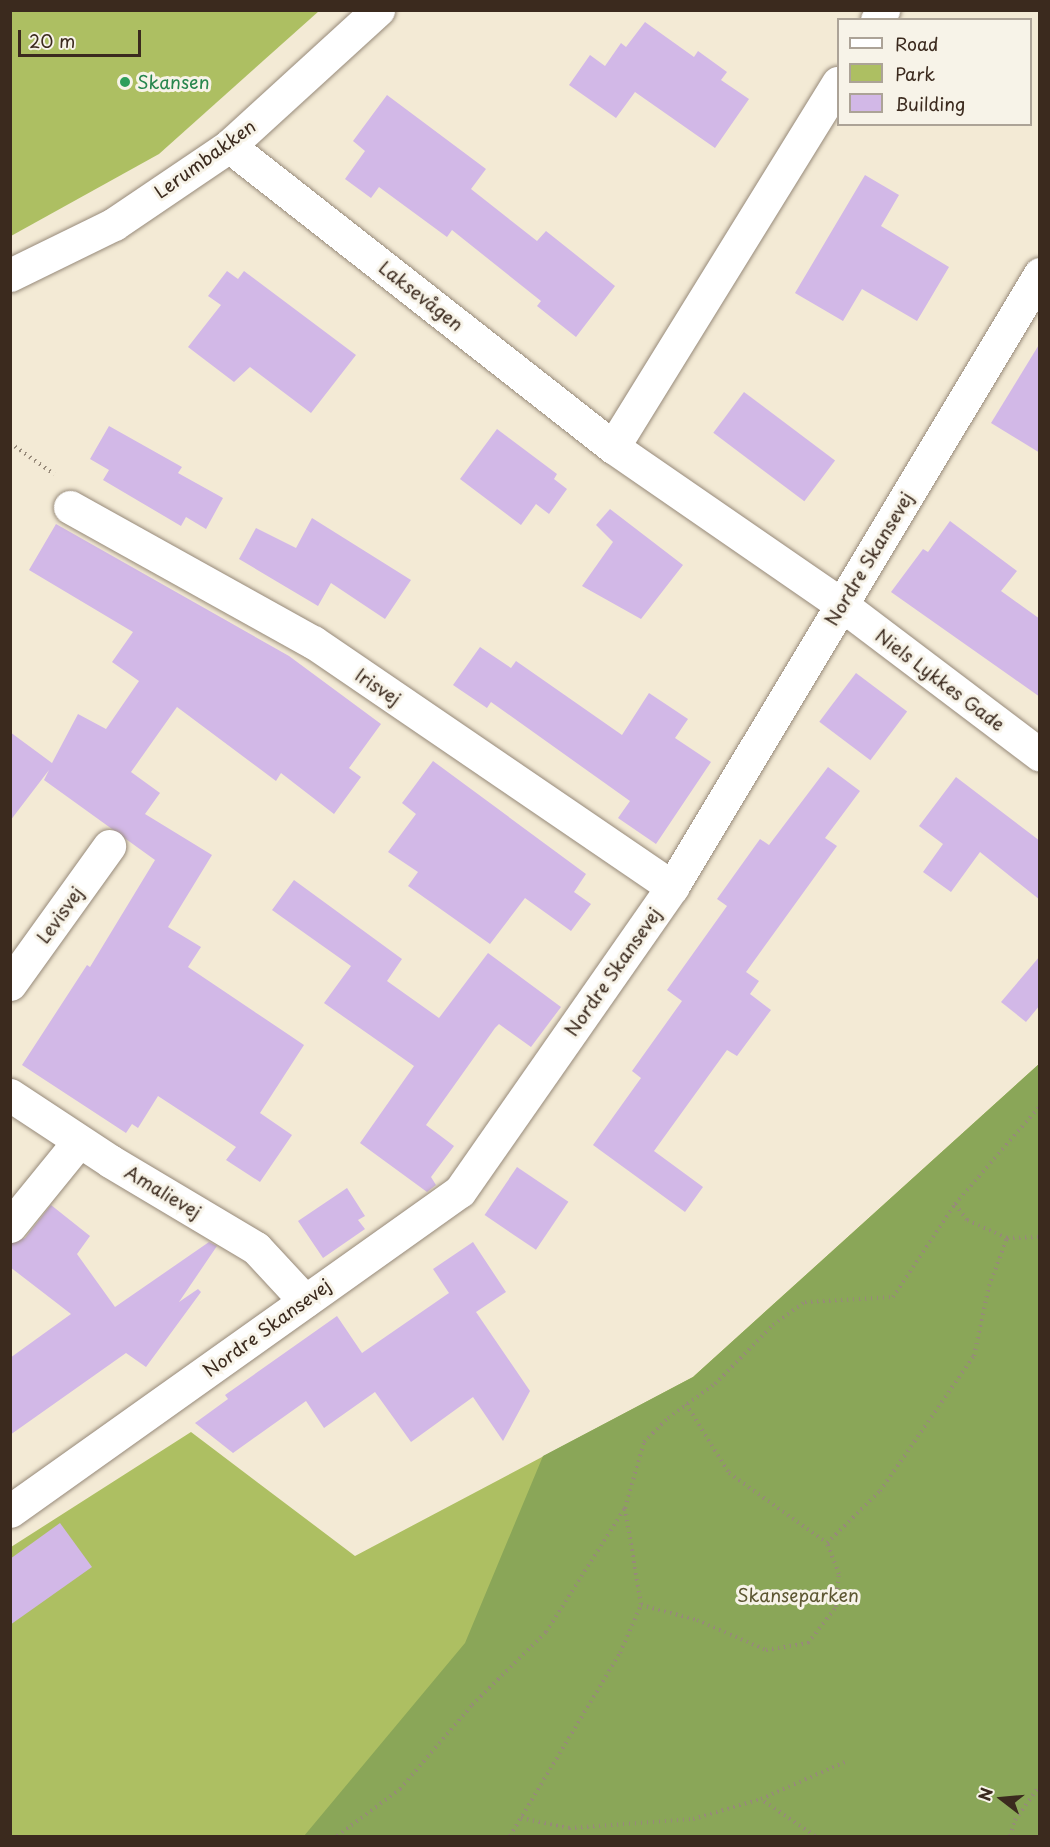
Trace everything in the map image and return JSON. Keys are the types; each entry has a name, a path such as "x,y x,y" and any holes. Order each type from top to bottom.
{"street":[{"name":"Lerumbakken","path":"10,275 114,224 229,146 378,10"},
{"path":"614,447 837,85"},
{"name":"Laksevågen","path":"229,146 614,447 842,605"},
{"name":"Nordre Skansevej","path":"10,1511 460,1191 672,887 1040,274"},
{"name":"Irisvej","path":"70,507 313,642 672,887"},
{"name":"Niels Lykkes Gade","path":"842,605 1040,755"},
{"name":"Levisvej","path":"10,984 109,846"},
{"name":"Amalievej","path":"10,1095 79,1141 256,1248 305,1301"},
{"path":"10,1226 79,1141"}],"path":[{"path":"10,443 69,484 70,507"},
{"path":"337,1836 400,1789 472,1705 546,1632 625,1508 644,1442 686,1404 716,1384 773,1325 805,1302 893,1297 955,1204 1040,1106"},
{"path":"955,1204 967,1220 1007,1238 1040,1237"},
{"path":"827,1543 880,1491 974,1356 989,1286 1007,1238"},
{"path":"641,1605 697,1620 766,1650 808,1643 836,1607 839,1574 827,1543 729,1473 686,1404"},
{"path":"510,1836 620,1653 641,1605 625,1508"},
{"path":"521,1818 569,1828 681,1820 761,1799 845,1762"},
{"path":"1010,1836 1015,1820 1040,1785"},
{"path":"761,1799 815,1836"}],"green space":[{"name":"Skansen","path":"11,10 319,11 159,154 11,236"},
{"name":"Skanseparken","path":"1039,1064 1039,1836 11,1836 11,1547 191,1432 355,1556 693,1377"},
{"name":"Skanseparken","path":"1039,1064 1039,1836 304,1836 465,1643 543,1456 693,1377"}],"building":[{"path":"645,22 694,57 698,51 727,72 721,80 749,99 715,148 635,92 616,118 569,85 590,55 605,66 621,43 626,47"},
{"path":"387,95 486,169 471,189 537,241 546,231 615,286 576,337 537,306 541,301 452,230 447,237 379,187 371,198 345,179 365,151 353,141"},
{"path":"865,175 899,195 881,226 949,267 917,321 862,289 843,321 795,293"},
{"path":"227,271 238,279 244,271 356,355 311,413 250,367 234,382 188,347 221,305 208,296"},
{"path":"1040,343 1040,453 991,423"},
{"path":"744,392 835,461 804,501 713,433"},
{"path":"109,426 182,467 178,473 223,498 206,529 186,517 181,526 103,480 109,470 90,459"},
{"path":"497,429 557,474 554,479 567,489 549,514 536,504 521,525 460,479"},
{"path":"610,509 683,565 641,619 582,586 613,542 596,525"},
{"path":"312,518 411,580 385,619 331,583 318,606 239,559 256,528 296,548"},
{"path":"950,521 1017,571 1001,591 1040,619 1040,697 891,592 923,549 928,552"},
{"path":"56,524 289,656 381,724 349,768 361,777 334,814 281,773 276,781 177,707 131,772 160,793 145,814 212,855 168,927 201,947 188,967 304,1045 260,1113 292,1135 260,1182 226,1160 236,1147 158,1096 138,1128 132,1124 126,1133 22,1065 87,965 90,967 155,860 44,780 49,770 10,821 10,732 52,763 78,714 106,729 139,681 112,662 133,632 29,570"},
{"path":"480,647 511,668 516,661 622,735 649,693 688,719 675,738 711,762 656,844 618,818 630,801 491,702 487,708 453,685"},
{"path":"856,673 907,712 870,760 819,722"},
{"path":"433,761 586,874 574,892 591,904 571,931 525,898 490,944 408,886 418,872 388,852 416,814 402,803"},
{"path":"828,767 860,791 825,838 837,846 746,972 759,981 750,994 771,1010 737,1056 727,1050 654,1151 703,1187 685,1212 593,1145 641,1078 632,1071 682,1001 667,990 727,906 717,899 760,839 769,845"},
{"path":"956,777 1040,841 1040,900 980,852 951,892 923,872 943,844 919,826"},
{"path":"294,880 402,959 387,981 439,1018 488,953 561,1007 531,1047 499,1024 495,1028 426,1125 454,1146 431,1177 436,1185 427,1192 360,1143 414,1066 324,1003 351,966 272,910"},
{"path":"1040,956 1040,1005 1026,1022 1001,1002"},
{"path":"517,1167 568,1202 536,1250 485,1215"},
{"path":"347,1188 365,1216 358,1220 365,1229 323,1258 298,1221"},
{"path":"51,1205 90,1236 77,1254 115,1307 209,1242 217,1246 179,1302 198,1289 201,1292 146,1367 126,1353 10,1435 10,1358 71,1314 10,1267 10,1244 25,1238"},
{"path":"473,1242 506,1292 476,1312 530,1391 503,1441 473,1397 411,1442 375,1392 324,1428 306,1401 233,1453 195,1423 228,1399 225,1395 337,1316 362,1353 449,1293 433,1269"},
{"path":"60,1523 92,1567 10,1625 10,1559"}],"place":[{"name":"Skansen","path":"125,82"}]}
